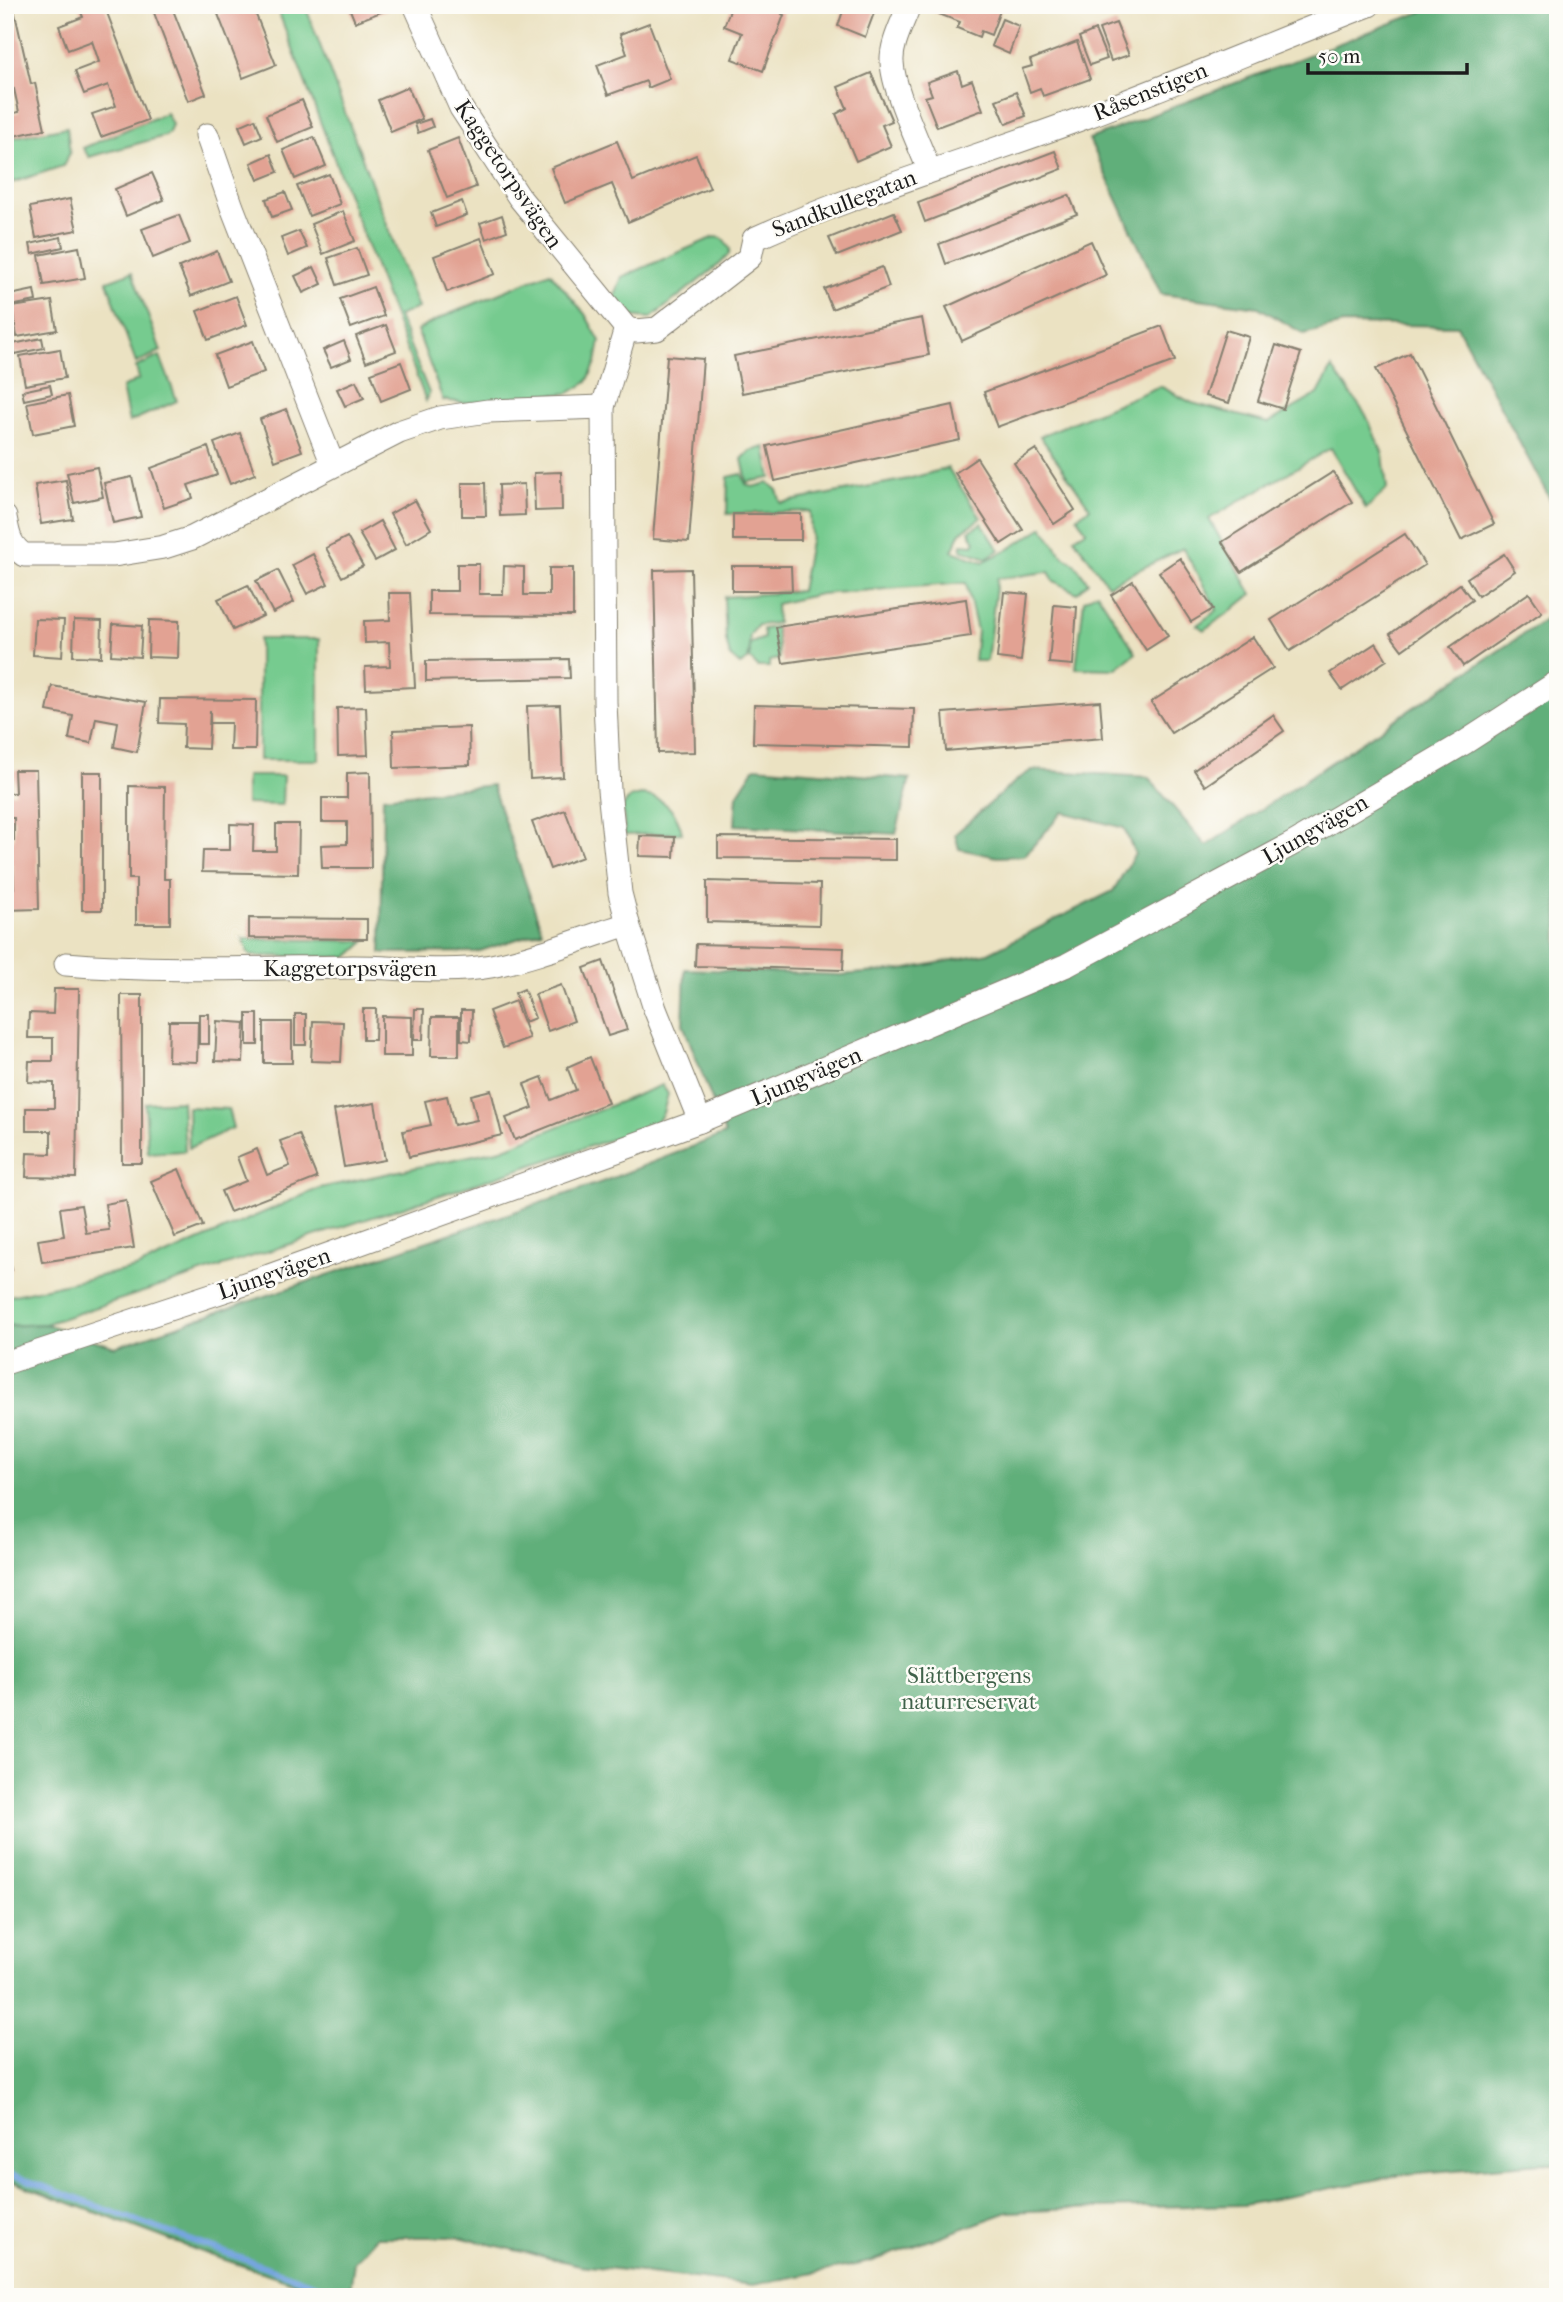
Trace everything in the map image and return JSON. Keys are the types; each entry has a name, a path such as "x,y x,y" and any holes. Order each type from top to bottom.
{"street":[{"name":"Kaggetorpsvägen","path":"415,5 461,108 519,197 626,328"},
{"name":"Sandkullegatan","path":"626,328 636,331 657,329 750,257 754,239 849,199 929,170 896,81 892,61 895,42 909,5"},
{"name":"Råsenstigen","path":"929,170 1082,118 1369,5"},
{"path":"208,135 237,220 334,465"},
{"path":"626,328 603,407 605,702 609,790 620,893 628,924 655,1009 700,1121"},
{"path":"5,517 8,537 15,549 23,555 114,555 164,547 192,538 399,432 440,418 488,411 603,407"},
{"name":"Ljungvägen","path":"5,1363 269,1276 700,1121 1067,965 1294,843 1464,743 1558,682"},
{"name":"Kaggetorpsvägen","path":"66,964 150,968 491,966 628,924"}],"green space":[{"path":"276,5 305,5 418,308 398,316 429,393 426,401"},
{"path":"1439,5 1558,5 1558,514 1457,326 1343,324 1304,334 1258,307 1161,294 1089,139"},
{"path":"166,113 172,124 165,136 89,157 83,148"},
{"path":"67,127 70,153 63,166 5,185 5,139"},
{"path":"714,237 722,238 730,249 721,263 651,318 625,316 614,299 622,277"},
{"path":"132,272 161,351 136,363 107,281"},
{"path":"550,272 585,314 600,341 596,363 587,382 569,393 464,403 443,400 417,330"},
{"path":"160,356 177,401 129,422 122,388 139,379 136,367"},
{"path":"1332,368 1366,415 1383,454 1387,489 1366,509 1331,448 1209,519 1252,594 1204,630 1197,625 1217,610 1183,548 1108,585 1074,538 1086,531 1077,517 1090,508 1040,436 1160,386 1192,403 1268,423 1318,394"},
{"path":"765,447 771,478 747,482 742,459 750,451"},
{"path":"948,468 981,518 961,532 952,551 983,562 1043,527 1062,555 1074,563 1088,582 1077,593 1054,581 1049,572 997,578 987,661 974,661 977,631 966,583 820,594 776,604 777,623 758,625 750,635 749,644 764,638 763,629 776,627 779,659 769,661 769,667 758,667 750,659 750,646 748,660 740,665 730,656 726,640 724,597 801,591 811,536 810,511 727,514 728,477 742,474 746,484 752,487 769,483 777,490 781,503 908,479"},
{"path":"982,523 999,550 986,558 961,549 962,544 973,545 975,541 969,531"},
{"path":"1097,592 1136,653 1115,669 1076,668 1084,600"},
{"name":"Slättbergens naturreservat","path":"1558,611 1558,2165 1542,2163 1406,2174 1243,2205 1008,2212 870,2262 753,2285 580,2265 459,2237 376,2237 354,2262 349,2297 338,2297 210,2255 5,2179 5,1326 45,1324 115,1347 602,1182 725,1134 683,1024 685,969 841,975 902,970 988,953 1113,891 1135,854 1124,828 1063,812 1024,856 997,857 959,849 955,834 1032,770 1148,777 1206,846"},
{"path":"259,639 319,639 319,760 259,760"},
{"path":"755,767 910,779 896,834 735,825 737,795"},
{"path":"246,776 283,776 282,805 246,804"},
{"path":"492,785 542,931 477,952 381,953 383,797"},
{"path":"641,795 656,798 668,806 677,818 682,833 625,835 623,806 630,798"},
{"path":"243,939 366,941 348,957 252,956 248,953"},
{"path":"662,1085 668,1094 663,1113 655,1125 45,1324 5,1326 5,1297 136,1268 320,1188 502,1149"},
{"path":"182,1101 185,1151 148,1153 145,1103"},
{"path":"188,1107 228,1109 233,1128 189,1148"}],"building":[{"path":"5,5 13,5 31,84 35,83 45,129 5,138 5,115 19,112 14,89 5,91"},
{"path":"78,5 104,5 148,120 101,137 92,114 116,106 108,85 84,94 75,71 99,62 92,41 68,50 59,26 83,17"},
{"path":"151,5 171,5 206,94 188,101"},
{"path":"240,5 252,5 276,65 243,78 218,14"},
{"path":"348,5 388,5 389,9 355,22"},
{"path":"732,5 785,6 763,71 732,59 742,33 724,26"},
{"path":"845,5 877,5 865,37 838,26"},
{"path":"934,5 1002,5 991,35 981,31 979,37 957,28 960,22 931,11"},
{"path":"1002,19 1019,26 1009,54 991,46"},
{"path":"649,23 670,79 648,88 646,81 608,95 597,65 627,54 620,34"},
{"path":"1116,23 1129,55 1111,61 1099,29"},
{"path":"1095,30 1107,59 1090,65 1079,37"},
{"path":"1077,42 1090,79 1043,96 1040,88 1030,92 1022,69 1032,66 1030,60"},
{"path":"958,71 962,84 972,80 983,110 937,127 925,97 932,95 927,82"},
{"path":"871,73 892,121 882,125 891,146 856,161 836,114 847,108 838,87"},
{"path":"408,87 422,119 391,132 378,100"},
{"path":"1016,92 1026,116 1006,124 996,100"},
{"path":"302,100 313,127 277,142 266,115"},
{"path":"255,119 262,136 246,143 239,126"},
{"path":"430,119 433,127 418,133 415,124"},
{"path":"314,137 326,166 295,179 283,150"},
{"path":"458,138 476,187 447,198 428,150"},
{"path":"617,141 633,181 696,155 710,188 628,222 612,184 565,203 551,168"},
{"path":"1055,151 1062,169 925,222 918,203"},
{"path":"271,154 278,172 258,180 251,163"},
{"path":"152,173 164,200 126,216 115,189"},
{"path":"329,174 340,204 309,216 297,186"},
{"path":"285,192 292,210 272,217 266,199"},
{"path":"1069,195 1077,214 946,264 939,244"},
{"path":"70,199 77,230 36,238 30,207"},
{"path":"462,201 467,215 436,227 431,213"},
{"path":"343,211 355,241 323,254 311,224"},
{"path":"894,212 902,230 837,256 829,238"},
{"path":"179,215 190,243 153,258 142,229"},
{"path":"502,215 507,231 486,239 480,223"},
{"path":"299,231 307,248 288,256 281,238"},
{"path":"61,237 63,247 32,254 30,244"},
{"path":"481,238 495,274 447,292 434,256"},
{"path":"1091,241 1106,275 962,341 946,307"},
{"path":"79,247 85,278 44,285 39,255"},
{"path":"357,248 367,275 337,285 328,258"},
{"path":"217,251 229,281 191,296 179,267"},
{"path":"314,267 322,284 303,293 295,276"},
{"path":"882,267 889,287 832,309 824,289"},
{"path":"373,287 384,316 351,328 340,299"},
{"path":"34,290 36,301 5,307 5,296"},
{"path":"236,296 247,325 208,340 197,311"},
{"path":"52,301 57,330 17,337 12,307"},
{"path":"922,318 929,355 742,393 734,356"},
{"path":"386,325 396,351 366,362 356,336"},
{"path":"1162,326 1175,361 997,427 984,392"},
{"path":"1226,330 1249,337 1229,403 1205,396"},
{"path":"42,338 44,348 15,354 13,344"},
{"path":"253,341 264,372 226,386 215,355"},
{"path":"344,341 351,359 331,367 323,350"},
{"path":"1276,345 1301,353 1283,409 1258,401"},
{"path":"60,349 65,378 25,385 20,356"},
{"path":"1410,353 1494,524 1461,540 1376,369"},
{"path":"667,356 703,359 689,542 653,539"},
{"path":"401,362 411,389 381,401 371,373"},
{"path":"356,381 364,398 345,406 337,389"},
{"path":"50,385 52,394 24,400 22,391"},
{"path":"68,395 74,426 33,434 27,403"},
{"path":"953,405 960,440 775,481 767,446"},
{"path":"286,409 302,451 275,461 260,419"},
{"path":"240,433 255,474 230,484 214,443"},
{"path":"208,447 217,475 188,485 193,498 164,508 151,468"},
{"path":"1036,449 1075,510 1054,524 1014,463"},
{"path":"977,458 1023,530 1001,544 955,473"},
{"path":"97,467 103,497 74,503 67,473"},
{"path":"561,472 562,510 535,511 534,473"},
{"path":"1333,472 1352,502 1241,572 1222,542"},
{"path":"132,477 141,517 113,523 104,483"},
{"path":"66,480 73,519 41,524 35,485"},
{"path":"462,483 485,483 486,516 462,516"},
{"path":"524,484 525,515 500,516 499,485"},
{"path":"415,500 431,529 406,544 390,514"},
{"path":"733,514 801,514 801,540 733,540"},
{"path":"380,521 395,550 375,561 359,533"},
{"path":"1405,534 1425,565 1290,651 1271,620"},
{"path":"347,537 363,566 342,577 326,548"},
{"path":"313,554 328,584 307,594 292,565"},
{"path":"1504,554 1515,571 1478,596 1467,578"},
{"path":"1180,558 1213,609 1191,622 1159,572"},
{"path":"457,564 479,564 479,594 503,594 504,566 524,567 524,595 549,595 549,568 573,568 573,616 429,615 429,591 457,591"},
{"path":"732,566 791,566 792,591 732,591"},
{"path":"691,569 695,752 658,753 654,570"},
{"path":"278,570 294,602 273,613 256,581"},
{"path":"1133,581 1168,636 1146,650 1111,595"},
{"path":"1460,584 1472,600 1402,650 1390,634"},
{"path":"248,585 263,616 233,630 218,599"},
{"path":"1004,592 1028,594 1021,661 997,658"},
{"path":"389,593 410,593 415,687 366,689 365,667 390,666 389,642 365,643 364,621 390,620"},
{"path":"1529,593 1542,612 1463,666 1450,647"},
{"path":"966,599 971,636 783,663 776,627"},
{"path":"1054,605 1077,607 1073,665 1049,663"},
{"path":"35,619 64,620 62,657 33,655"},
{"path":"74,620 102,621 101,657 73,656"},
{"path":"149,620 179,621 178,658 148,657"},
{"path":"113,624 142,626 140,657 111,655"},
{"path":"1253,637 1273,668 1171,733 1151,702"},
{"path":"1376,643 1387,660 1342,690 1330,673"},
{"path":"569,659 570,678 426,681 426,661"},
{"path":"5,685 9,685 8,721 5,721"},
{"path":"52,686 146,702 137,752 114,747 118,722 96,718 91,743 69,739 73,716 47,711"},
{"path":"160,699 256,700 255,750 230,750 231,723 210,723 210,710 208,749 183,748 184,724 159,723"},
{"path":"1100,701 1103,738 946,751 943,713"},
{"path":"560,705 563,777 530,779 527,706"},
{"path":"754,705 914,709 913,747 753,743"},
{"path":"366,707 368,755 338,756 337,708"},
{"path":"1273,715 1284,731 1205,786 1194,770"},
{"path":"469,727 470,765 394,768 393,730"},
{"path":"14,770 36,770 39,909 5,910 5,888 14,888 13,864 5,864 5,841 14,840 14,818 5,818 5,793 15,793"},
{"path":"82,772 102,772 102,910 82,910"},
{"path":"370,772 371,868 322,868 321,845 347,844 347,822 322,822 322,798 347,798 347,773"},
{"path":"129,786 165,787 164,879 170,879 170,924 136,924 136,879 129,879"},
{"path":"565,810 583,857 550,869 532,822"},
{"path":"230,824 254,825 253,851 276,851 276,824 299,824 298,874 202,872 203,850 230,850"},
{"path":"640,836 675,837 674,857 639,856"},
{"path":"718,837 896,839 896,860 718,858"},
{"path":"707,881 820,884 819,925 707,922"},
{"path":"249,918 367,919 367,939 249,938"},
{"path":"696,944 844,948 843,970 695,966"},
{"path":"603,961 627,1030 608,1036 584,968"},
{"path":"561,985 574,1021 548,1031 535,994"},
{"path":"54,989 79,989 76,1178 26,1177 27,1153 51,1154 51,1131 26,1131 26,1108 54,1108 54,1083 28,1082 29,1061 53,1061 53,1038 28,1038 29,1013 53,1014"},
{"path":"524,989 535,1018 525,1022 515,993"},
{"path":"121,995 142,995 142,1163 122,1163"},
{"path":"515,1001 529,1038 503,1048 489,1011"},
{"path":"363,1009 376,1009 375,1040 363,1040"},
{"path":"415,1009 424,1009 423,1040 414,1040"},
{"path":"461,1010 472,1010 471,1041 461,1040"},
{"path":"199,1014 209,1014 209,1044 199,1044"},
{"path":"247,1014 258,1014 258,1045 247,1045"},
{"path":"295,1014 306,1014 306,1045 295,1045"},
{"path":"382,1016 412,1017 412,1056 382,1056"},
{"path":"432,1017 459,1017 459,1056 431,1056"},
{"path":"169,1021 198,1021 197,1062 168,1061"},
{"path":"217,1021 245,1023 243,1062 215,1061"},
{"path":"313,1021 343,1022 341,1062 311,1061"},
{"path":"264,1022 292,1022 292,1063 264,1063"},
{"path":"590,1057 608,1103 515,1140 506,1118 533,1108 524,1084 542,1077 551,1100 576,1090 567,1067"},
{"path":"491,1090 502,1135 409,1157 403,1131 431,1125 425,1101 447,1096 454,1125 477,1120 471,1095"},
{"path":"375,1103 385,1160 344,1167 334,1110"},
{"path":"299,1134 317,1178 230,1212 221,1191 246,1181 237,1157 257,1149 267,1175 290,1166 280,1141"},
{"path":"179,1169 203,1226 175,1237 151,1181"},
{"path":"126,1200 134,1248 42,1262 38,1240 64,1236 60,1208 81,1205 86,1233 109,1230 105,1204"},
{"path":"5,1237 12,1270 5,1271"}],"waterway":[{"path":"5,2172 350,2297"}]}
